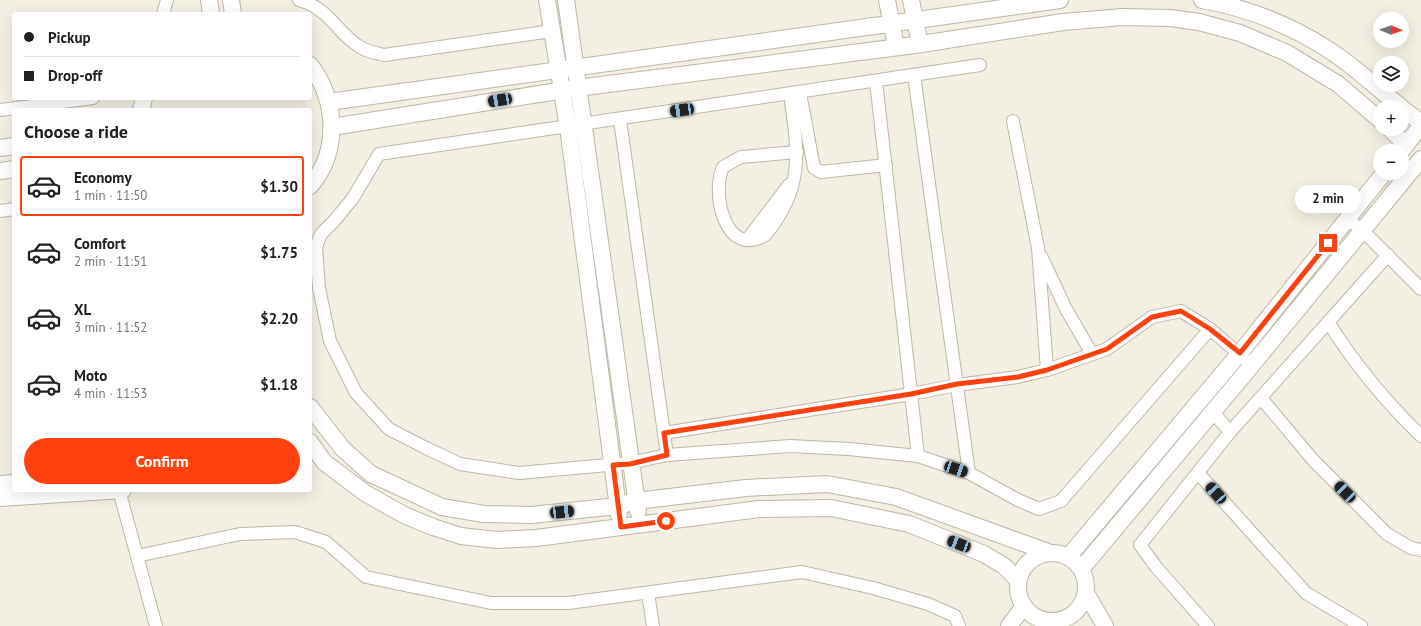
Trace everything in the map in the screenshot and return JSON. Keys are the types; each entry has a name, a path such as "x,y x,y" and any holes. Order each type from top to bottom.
{"street":[{"path":"164,12 167,0"},
{"path":"209,0 211,12"},
{"path":"231,0 233,12"},
{"path":"299,0 312,4 359,46 370,52 384,55 552,31"},
{"path":"547,0 562,90 575,126 640,524"},
{"path":"566,0 578,88 575,126 621,527"},
{"path":"887,0 893,23 896,47"},
{"path":"911,0 920,44"},
{"path":"329,102 1060,0"},
{"path":"1202,0 1233,5 1283,24 1330,50 1391,100"},
{"path":"332,127 562,90 920,44 1063,22 1123,16 1170,18 1199,22 1240,33 1287,53 1338,84 1373,114"},
{"path":"980,66 620,120 378,154 353,198 334,222 321,234 316,247 319,288 330,341 356,393 390,429 460,464 519,473 630,464 667,455 790,446 849,449 918,456 969,473 1018,500 1039,509 1061,501 1210,329"},
{"path":"312,68 319,77 329,102 332,127 328,154 316,179 312,184"},
{"path":"914,76 969,473"},
{"path":"876,81 918,456"},
{"path":"795,93 798,144 795,177 747,240 740,239 732,234 722,213 719,179 723,167 741,157 797,152"},
{"path":"795,93 814,168 821,172 886,165"},
{"path":"16,108 78,100"},
{"path":"0,110 12,108"},
{"path":"1407,144 1421,125 1409,115"},
{"path":"620,120 667,455"},
{"path":"1013,121 1038,248 1047,370"},
{"path":"0,148 12,146"},
{"path":"1082,568 1252,365 1421,159"},
{"path":"0,171 12,169"},
{"path":"1069,556 1240,353 1378,180"},
{"path":"0,211 12,209"},
{"path":"1347,219 1362,230 1421,289"},
{"path":"1038,248 1066,309 1092,354"},
{"path":"1208,626 1157,568 1140,545 1230,432 1388,255"},
{"path":"664,433 911,394 957,384 1018,377 1047,370 1107,349 1152,317 1181,311 1210,329 1240,353 1252,365"},
{"path":"1328,322 1351,357 1400,416 1421,436"},
{"path":"1261,398 1313,460 1387,534 1411,548 1421,550"},
{"path":"312,410 343,449 371,474 442,507 484,514 532,515 618,506 636,501 746,488 827,484 896,497 1048,552"},
{"path":"1212,411 1230,432"},
{"path":"312,445 331,435"},
{"path":"312,449 317,464 365,493 404,515 433,527 461,536 498,540 585,533 640,524 759,509 831,508 909,524 984,554 1004,566 1018,580"},
{"path":"317,464 343,449"},
{"path":"1198,473 1306,593 1361,626"},
{"path":"0,484 12,483"},
{"path":"0,498 89,492"},
{"path":"120,492 156,626"},
{"path":"137,556 240,534 295,532 326,542 366,577 491,603 568,603 802,572 873,588 928,604 955,616 959,626"},
{"path":"1048,552 1059,552 1069,556 1082,568 1085,576 1086,593 1083,603 1076,612 1067,618 1052,623 1036,617 1024,606 1018,591 1018,580 1022,570 1029,561 1038,555 1048,552"},
{"path":"648,593 653,626"},
{"path":"1086,593 1105,626"},
{"path":"1009,626 1024,606"}],"route":[{"path":"666,521 621,527 613,465 630,464 667,455 664,433 911,394 957,384 1018,377 1047,370 1107,349 1152,317 1181,311 1210,329 1240,353 1328,243"}]}
